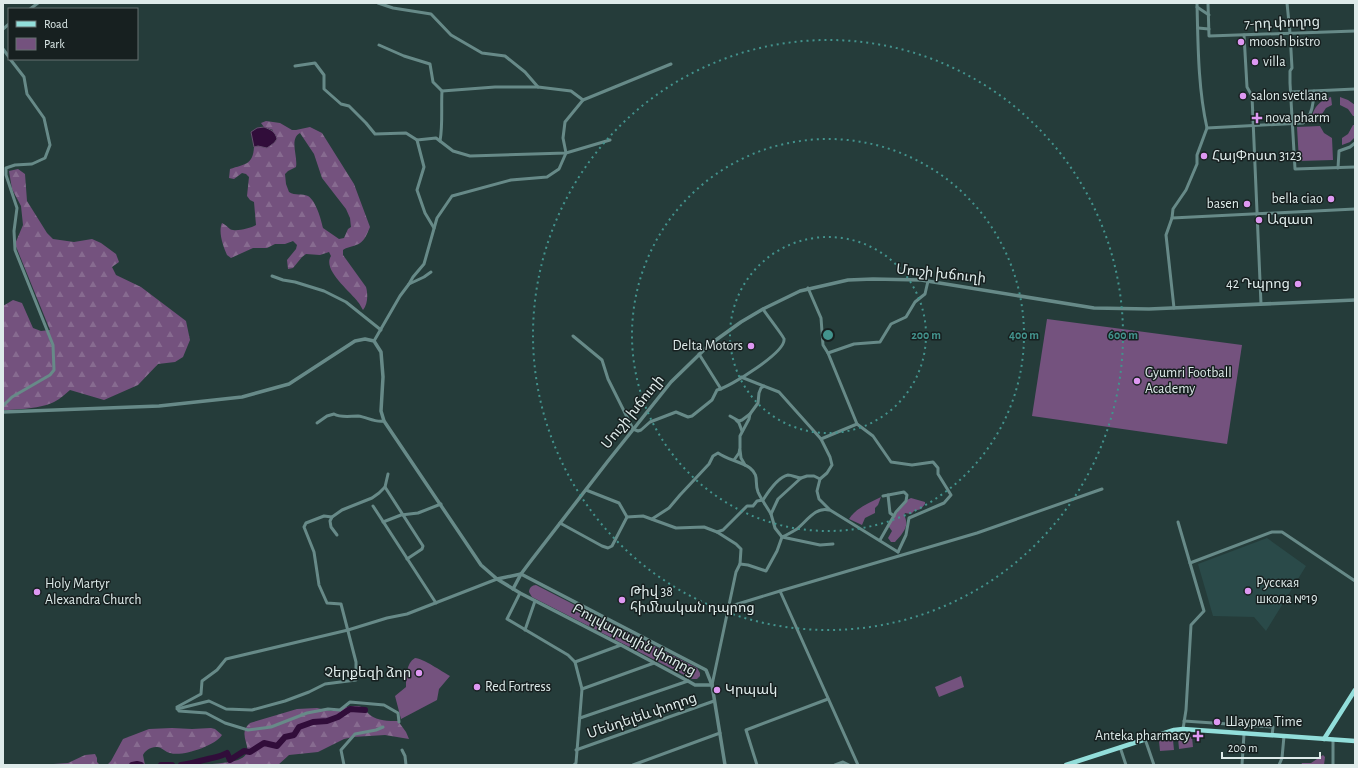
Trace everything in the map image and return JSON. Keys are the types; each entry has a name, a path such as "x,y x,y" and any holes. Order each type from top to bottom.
{"main road":[{"path":"1324,739 1355,690"},
{"path":"1066,765 1165,732 1183,729 1355,741"}],"street":[{"path":"378,3 393,8 431,14 451,35 482,53 505,56 525,72 538,87"},
{"path":"1198,28 1209,29 1208,3"},
{"path":"1287,3 1292,68 1290,71 1294,169 1355,167"},
{"path":"1197,5 1209,15"},
{"path":"1174,308 1166,235 1172,218 1173,209 1186,190 1197,164 1198,150 1207,128 1204,113 1197,5"},
{"name":"7-րդ փողոց","path":"1209,29 1209,36 1355,31"},
{"path":"1244,35 1247,87 1252,96 1261,304"},
{"path":"379,45 404,56 430,64 433,82 442,91 442,129 440,141"},
{"path":"3,406 12,397 50,375 54,370 53,345 15,250 14,231 17,208 6,174 6,168 15,165 32,164 45,158 50,145 44,118 27,94 24,77 11,60"},
{"path":"295,66 315,63 324,75 324,89 341,104 349,106 375,134 406,134 417,140 436,138 453,151 470,156 566,153 610,140"},
{"path":"3,412 159,406 242,397 289,384 355,341 365,339 374,341 400,296 424,264 437,218 452,196 511,180 547,177 559,169 566,153 563,138 565,122 583,100 671,64"},
{"path":"442,91 495,87 538,87 571,91 583,100"},
{"path":"1291,92 1355,89"},
{"path":"1207,128 1303,123 1307,119 1314,102 1314,91"},
{"path":"417,140 424,167 417,190 425,213 434,229"},
{"path":"1338,168 1339,151 1350,147 1355,143"},
{"path":"1172,218 1355,209"},
{"path":"409,284 424,277 430,272"},
{"path":"272,276 324,291 346,302 381,330"},
{"name":"Մուշի խճուղի","path":"513,589 521,574 671,382 699,354 735,327 762,309 808,288 848,280 873,278 928,281 1094,308 1149,309 1355,300"},
{"path":"828,353 854,344 880,342 891,324 906,317 915,302 924,294 928,281"},
{"path":"808,288 821,318 823,345 828,353 857,424 873,436 891,462 912,465 933,462 938,468 938,474 951,496 944,503 909,518 906,535 896,556"},
{"path":"573,336 602,360 608,379 633,429 638,431 642,430 650,422 676,412 688,417 692,416 712,400 717,390 766,361 783,344 784,340 783,335 772,324 762,309"},
{"name":"Բուլվարային փողոց","path":"374,341 381,352 383,377 381,411 384,421 482,565 497,580 520,593 688,681 695,684 712,685 706,670 521,574"},
{"path":"699,354 721,389"},
{"path":"741,377 779,392 821,439 830,457 832,465 827,473 820,479 817,491 819,499 830,510 898,552"},
{"path":"736,420 742,420 750,414 758,403 758,393 764,386"},
{"path":"317,423 327,416 334,414 338,416 359,416 379,422 384,421"},
{"path":"746,466 741,458 740,436 750,414"},
{"path":"730,416 739,423 742,432"},
{"path":"821,439 857,424"},
{"path":"734,460 739,453 740,448"},
{"path":"652,519 669,508 709,464 713,456 718,453 746,466 756,476 758,491 771,514 775,528 782,537 820,545 832,544"},
{"path":"177,709 209,701 226,709 252,710 285,701 310,692 325,684 356,680 356,662 341,604 328,603 319,585 314,552 304,527 306,523 324,516 332,516 342,510 372,498 385,488 388,474"},
{"path":"763,500 768,490 781,479 788,475 801,478"},
{"path":"771,514 778,499 801,478 814,476 820,479"},
{"path":"385,488 423,546 422,549 407,559"},
{"path":"728,608 896,556 977,533 1102,489"},
{"path":"586,490 619,503 627,517"},
{"path":"880,540 894,516 906,501 907,495 904,492 883,496"},
{"path":"888,495 890,513 894,516"},
{"path":"717,532 724,530 747,506 753,506 757,501 763,500"},
{"path":"383,522 402,515 418,513 441,504"},
{"path":"373,506 436,603"},
{"path":"740,564 766,571 777,551 782,537 796,530 819,510 830,510"},
{"path":"332,516 330,521 331,527 337,535"},
{"path":"627,517 643,516 676,528 704,527 717,532 741,549 740,564 736,572 712,685 725,765"},
{"path":"560,523 608,548 612,546 627,517"},
{"path":"1178,522 1204,611 1191,625 1183,729"},
{"path":"1190,563 1272,532 1282,532 1355,581"},
{"path":"177,709 177,707 201,694 202,681 217,670 226,659 348,630 387,618 407,614 497,580 521,574"},
{"path":"780,591 858,765"},
{"path":"520,593 507,619 565,653 575,662 582,689 576,763 574,765"},
{"path":"525,630 535,601"},
{"path":"575,662 621,645"},
{"path":"582,689 654,662"},
{"path":"580,718 688,681"},
{"path":"757,765 746,730 828,699"},
{"path":"177,709 179,711 206,714 225,724 248,730 271,727 307,713 328,709 340,710 350,702 384,705 398,713 399,722"},
{"name":"Մենդելեև փողոց","path":"576,750 714,702"},
{"path":"1184,722 1273,727 1272,736"},
{"path":"344,765 341,750 355,734 376,730 383,727"},
{"path":"633,765 720,734"},
{"path":"1242,765 1244,734"},
{"path":"1279,765 1282,758 1284,736"},
{"path":"1145,739 1154,765"},
{"path":"1333,739 1333,765"},
{"path":"1120,747 1126,765"},
{"path":"402,750 405,756 406,765"},
{"path":"835,765 843,762 849,765"}],"shaded area":[{"path":"264,127 274,132 277,139 267,148 258,146 254,147 251,132 257,128"},
{"name":"Русская школа №19","path":"1267,538 1306,566 1266,631 1254,617 1213,616 1198,564"}],"green space":[{"path":"1331,97 1332,105 1326,108 1320,117 1312,118 1314,110 1318,104"},
{"path":"1340,97 1355,105 1355,116 1353,116 1348,109 1340,105"},
{"path":"266,121 280,123 292,130 310,127 322,133 354,184 370,227 363,240 359,244 343,250 343,255 366,287 367,299 363,310 359,303 333,274 330,268 329,262 331,256 329,252 320,255 306,254 293,268 288,269 287,260 296,249 297,245 293,241 285,244 275,244 267,248 253,248 231,258 227,255 221,235 222,223 232,230 245,229 256,225 254,202 247,196 249,177 242,173 234,179 229,178 230,169 244,165 250,161 254,147 258,146 273,130 264,127 261,123","holes":["300,133 314,154 322,178 346,209 350,218 351,227 348,229 344,238 339,239 323,228 318,210 311,198 306,195 289,192 286,184 285,174 296,167 294,143 295,139"]},
{"path":"1353,125 1355,125 1355,137 1350,142 1342,145 1342,138 1348,134"},
{"path":"1320,126 1324,133 1332,138 1333,160 1299,161 1297,127"},
{"path":"18,169 25,174 27,201 47,233 53,239 74,242 92,239 101,243 116,254 119,262 112,267 116,275 141,287 186,321 190,340 183,357 175,362 158,364 138,385 104,400 70,390 54,402 43,406 3,410 3,306 13,300 22,303 33,328 41,331 50,330 15,244 23,225 21,206 12,189 9,171"},
{"name":"Gyumri Football Academy","path":"1047,319 1242,345 1227,444 1032,416"},
{"path":"881,497 875,508 875,513 865,518 862,525 849,519 859,509"},
{"path":"911,498 925,502 925,504 921,509 914,511 911,514 905,513 905,529 895,542 891,542 888,538 892,531 889,525 907,500"},
{"path":"536,585 697,668 700,676 697,679 692,679 532,597 529,592 530,589 532,586"},
{"path":"415,658 428,663 450,676 439,689 437,700 401,719 395,696 406,687 408,667"},
{"path":"961,676 964,687 939,697 935,687"},
{"path":"351,706 359,706 370,715 380,720 398,721 409,739 385,735 353,737 344,739 318,752 289,755 278,765 207,765 234,761 244,756 247,752 247,748 244,733 250,723 297,709 317,708 331,711"},
{"path":"211,728 215,729 222,735 206,747 190,752 175,754 166,752 158,747 152,748 146,751 143,755 145,765 107,765 111,761 123,739 149,729"},
{"path":"1192,737 1193,747 1179,749 1178,738"},
{"path":"1173,740 1174,750 1160,751 1159,741"},
{"path":"95,754 97,762 100,765 39,765 68,763 85,755"},
{"path":"1323,755 1325,757 1324,765 1301,765 1302,763 1311,763"}],"waterway":[{"path":"181,765 218,757 227,753 230,760 244,751 250,752 264,743 277,746 285,737 294,735 299,727 313,722 327,721 338,717 350,709 365,710"},
{"path":"132,765 141,765"},
{"path":"161,765 172,765"}],"place":[{"name":"moosh bistro","path":"1241,42"},
{"name":"villa","path":"1255,62"},
{"name":"salon svetlana","path":"1243,96"},
{"name":"nova pharm","path":"1257,118"},
{"name":"ՀայՓոստ 3123","path":"1204,156"},
{"name":"bella ciao","path":"1331,199"},
{"name":"basen","path":"1247,204"},
{"name":"Ազատ","path":"1259,220"},
{"name":"42 Դպրոց","path":"1298,284"},
{"name":"Delta Motors","path":"751,346"},
{"name":"Gyumri Football Academy","path":"1137,381"},
{"name":"Русская школа №19","path":"1248,591"},
{"name":"Holy Martyr Alexandra Church","path":"37,592"},
{"name":"Թիվ 38 հիմնական դպրոց","path":"622,600"},
{"name":"Չերքեզի ձոր","path":"419,673"},
{"name":"Red Fortress","path":"477,687"},
{"name":"Կրպակ","path":"717,690"},
{"name":"Шаурма Time","path":"1217,722"},
{"name":"Anteka pharmacy","path":"1198,736"}]}
